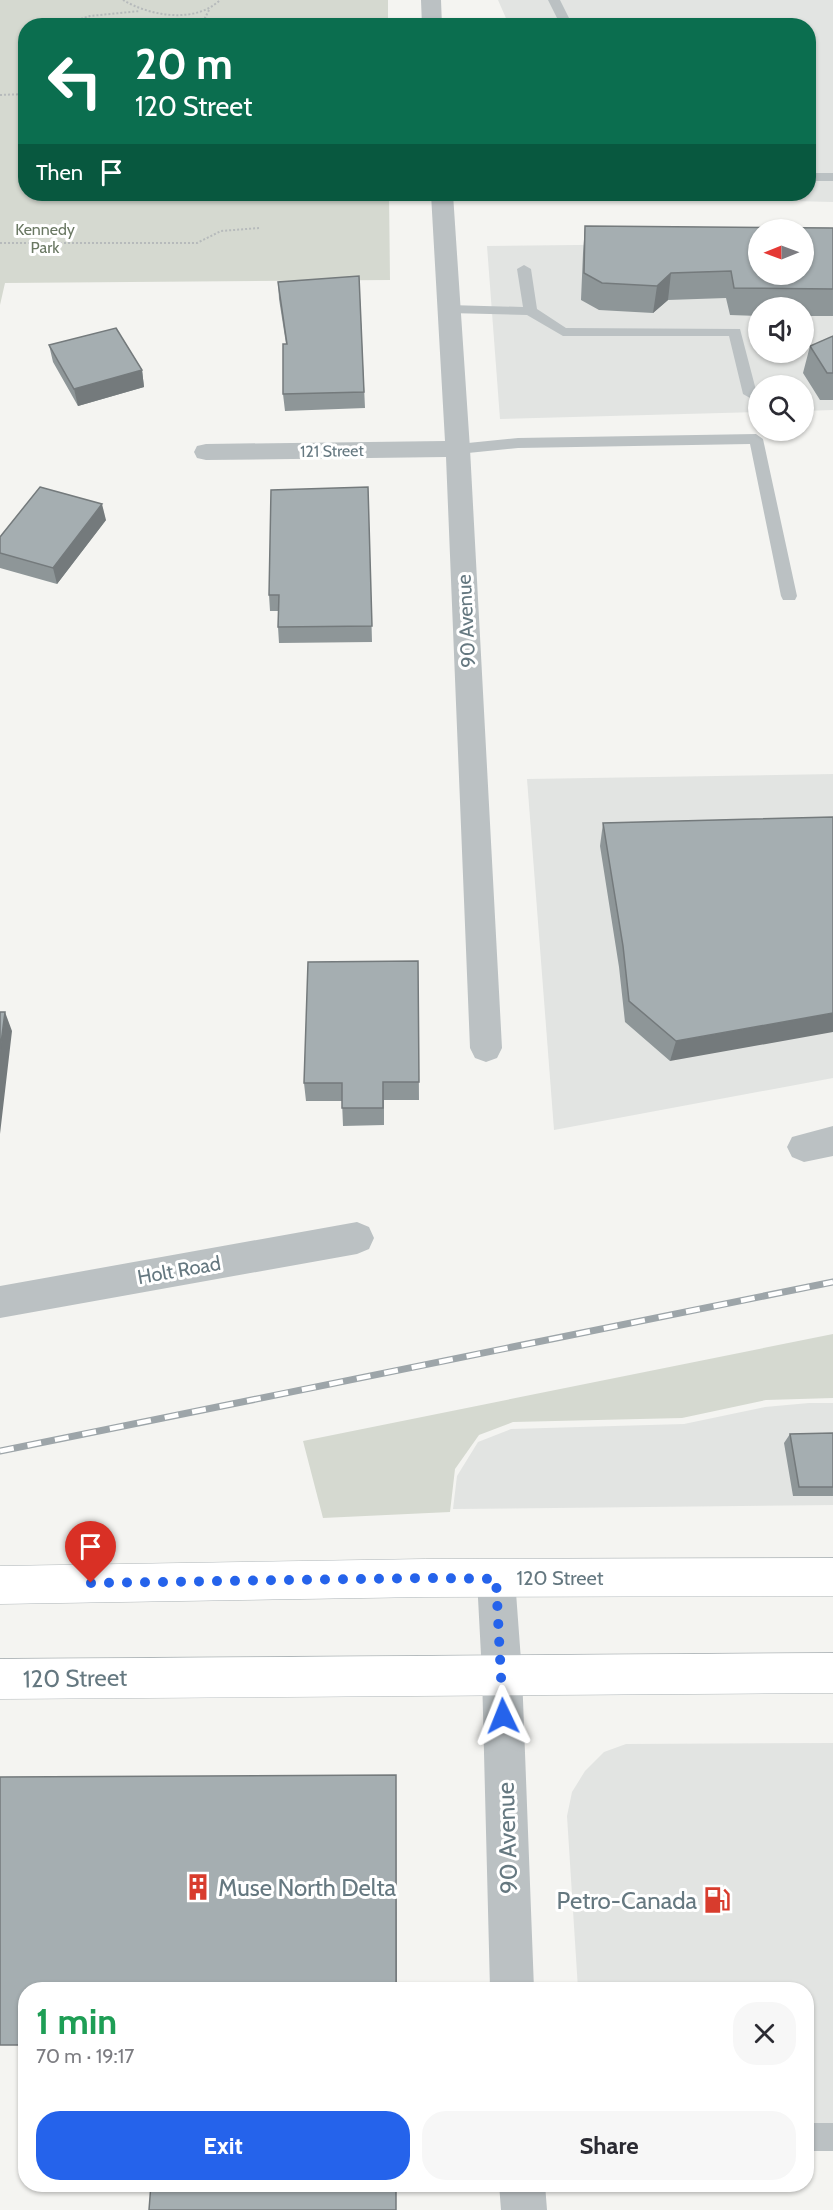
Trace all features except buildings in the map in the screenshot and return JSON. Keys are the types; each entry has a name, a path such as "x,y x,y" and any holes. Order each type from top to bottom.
{"main road":[{"name":"120 Street","path":"0,1585 425,1578 833,1577"},
{"name":"120 Street","path":"0,1679 833,1673"}],"street":[{"path":"431,0 432,18"},
{"name":"90 Avenue","path":"442,201 458,449 486,1048"},
{"name":"121 Street","path":"206,452 458,449"},
{"name":"Holt Road","path":"0,1302 357,1238"},
{"name":"90 Avenue","path":"496,1579 502,1674 512,1982"},
{"path":"523,2192 524,2210"}],"lane":[{"path":"554,0 563,18"},
{"path":"816,177 833,177"},
{"path":"524,269 530,311"},
{"path":"449,309 530,311 564,333 735,332 748,385"},
{"path":"458,449 518,443 756,439 789,596"},
{"path":"814,2137 833,2137"}],"path":[{"path":"123,0 144,10"},
{"path":"205,18 209,9 220,0"},
{"path":"84,18 144,10 172,14 209,9"},
{"path":"0,94 18,94"},
{"path":"0,243 197,243 221,231 260,228"}],"shaded area":[{"path":"498,0 833,0 833,202 792,201 816,201 816,18 506,18"},
{"path":"833,242 833,410 814,411 814,375 748,375 748,412 500,419 487,246 748,243 748,285 814,285 814,263"},
{"path":"833,774 833,1078 554,1130 527,779"},
{"path":"833,1403 833,1505 453,1509 457,1476 478,1442 511,1429 684,1424 765,1407"},
{"name":"Petro-Canada","path":"833,1743 833,2137 814,2137 814,1982 578,1982 567,1816 572,1792 585,1771 604,1752 626,1744"}],"green space":[{"name":"Kennedy Park","path":"0,0 388,0 388,18 18,18 18,201 389,201 390,280 5,283 0,305"},
{"path":"833,1334 833,1398 766,1400 682,1418 513,1422 479,1435 455,1469 450,1512 323,1518 303,1441"}],"railway":[{"path":"0,1451 833,1282"}],"place":[{"name":"Muse North Delta","path":"198,1887"},
{"name":"Petro-Canada","path":"717,1900"}],"route":[{"path":"91,1583 496,1579 503,1716"}]}
